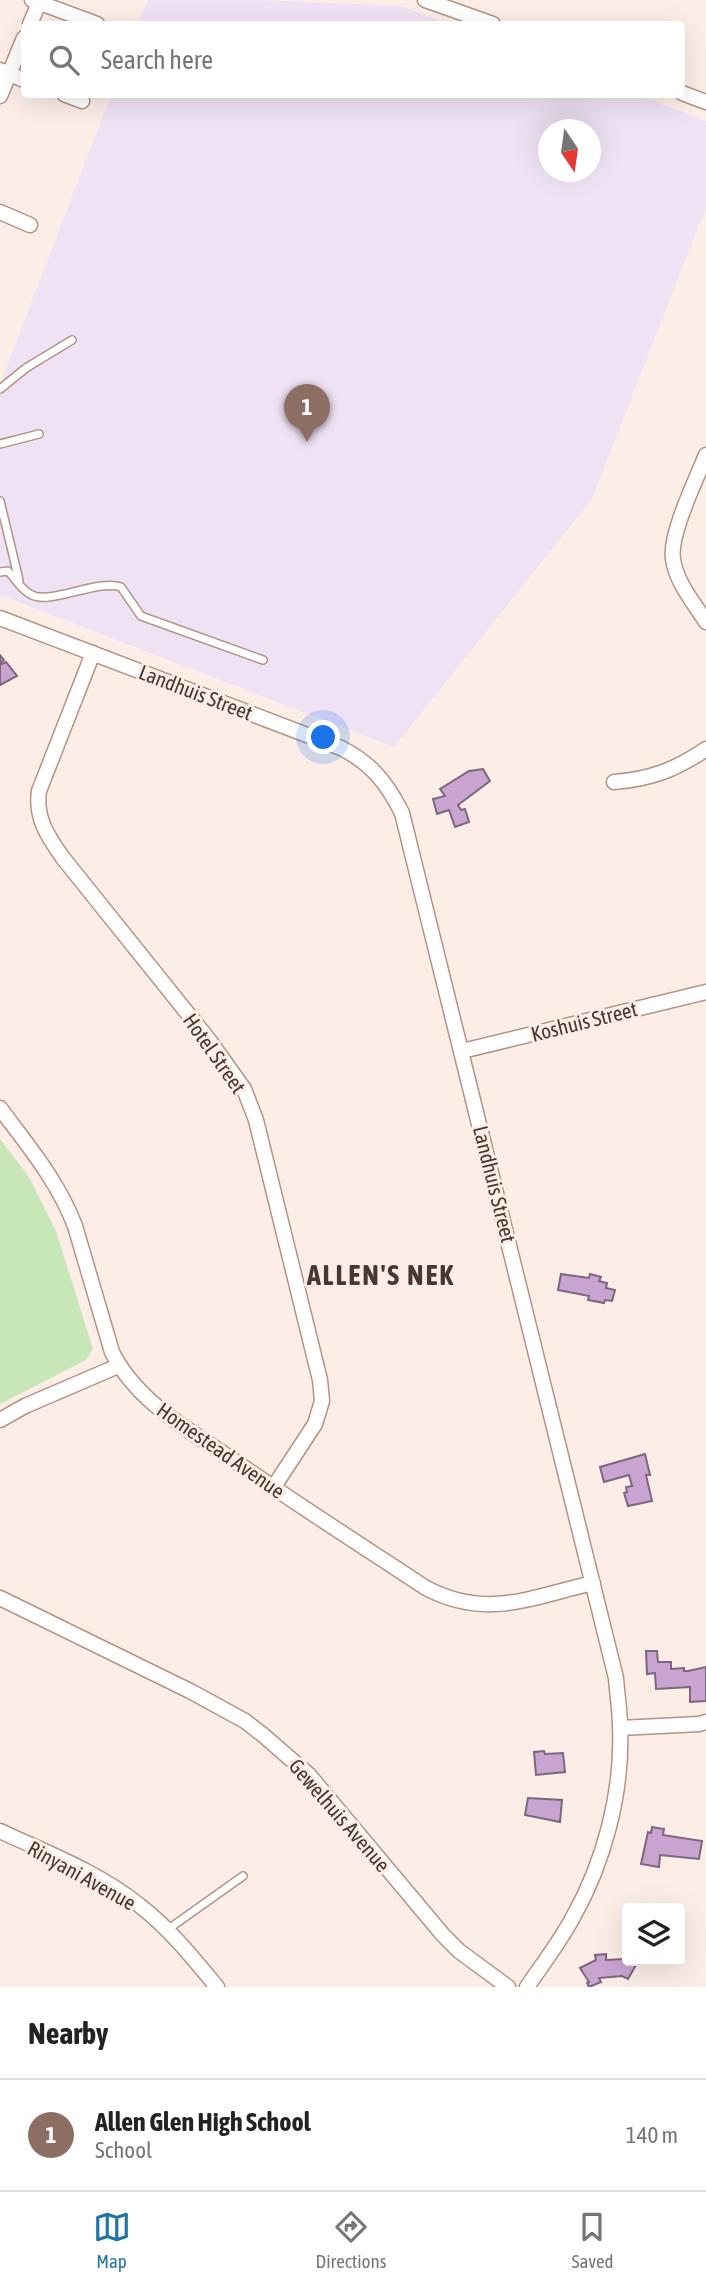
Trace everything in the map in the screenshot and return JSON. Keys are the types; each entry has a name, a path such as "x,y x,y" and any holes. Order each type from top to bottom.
{"street":[{"path":"425,0 484,21"},
{"path":"31,21 35,1 57,4 91,21"},
{"path":"0,96 5,72 21,43"},
{"path":"685,94 706,102"},
{"path":"74,98 82,101"},
{"path":"0,212 30,225"},
{"path":"706,455 676,533 673,560 680,580 706,622"},
{"name":"Landhuis Street","path":"0,618 341,748 368,765 382,778 402,813 616,1678 620,1728 615,1794 603,1845 572,1920 527,1987"},
{"name":"Hotel Street","path":"93,653 39,791 39,813 48,837 63,858 178,1000 244,1089 256,1120 320,1380 322,1401 315,1424 273,1488"},
{"path":"614,782 641,780 664,773 706,750"},
{"name":"Koshuis Street","path":"462,1051 706,992"},
{"name":"Homestead Avenue","path":"0,1108 50,1175 67,1206 107,1340 118,1366 165,1412 273,1488 447,1599 470,1605 494,1606 593,1583"},
{"path":"0,1420 25,1406 118,1366"},
{"name":"Gewelhuis Avenue","path":"0,1598 190,1691 245,1721 309,1775 443,1935 459,1951 508,1987"},
{"path":"620,1728 706,1722"},
{"name":"Rinyani Avenue","path":"0,1831 109,1885 136,1903 167,1930 217,1987"}],"lane":[{"path":"0,389 26,368 72,340"},
{"path":"0,444 39,434"},
{"path":"0,501 20,584"},
{"path":"0,572 8,571 31,595 38,597 114,584 126,592 141,616 263,660"},
{"path":"167,1930 243,1876"}],"shaded area":[{"path":"148,0 262,0 401,6 441,21 139,21"},
{"path":"110,98 646,98 706,121 706,207 592,499 394,747 0,595 0,384"}],"green space":[{"path":"0,1139 29,1177 56,1231 93,1349 86,1360 0,1404"}],"building":[{"path":"0,655 4,660 2,664 6,662 17,676 0,685"},
{"path":"483,769 490,781 458,805 461,810 465,809 469,822 455,827 449,810 437,814 433,799 445,796 440,789 469,771"},
{"path":"561,1274 589,1278 590,1274 601,1277 599,1281 607,1283 606,1288 615,1290 612,1301 605,1300 604,1303 588,1300 589,1296 558,1290"},
{"path":"645,1454 650,1475 646,1475 652,1501 628,1506 624,1493 627,1492 626,1487 632,1486 629,1475 604,1482 600,1467"},
{"path":"646,1651 657,1651 658,1662 671,1662 671,1669 684,1668 684,1671 688,1671 706,1667 706,1701 690,1702 690,1687 656,1689 655,1673 647,1674"},
{"path":"544,1751 545,1754 563,1753 565,1772 536,1775 534,1752"},
{"path":"528,1798 562,1800 560,1822 525,1815"},
{"path":"652,1827 664,1829 663,1835 702,1841 699,1859 660,1855 659,1867 641,1864 648,1832 651,1833"},
{"path":"606,1954 606,1960 622,1959 622,1966 635,1966 628,1979 622,1976 599,1978 601,1982 589,1987 589,1982 580,1968 596,1960 595,1955"}],"place":[{"name":"Allen Glen High School","path":"307,442"}],"district":[{"name":"ALLEN'S NEK","path":"381,1275"}]}
